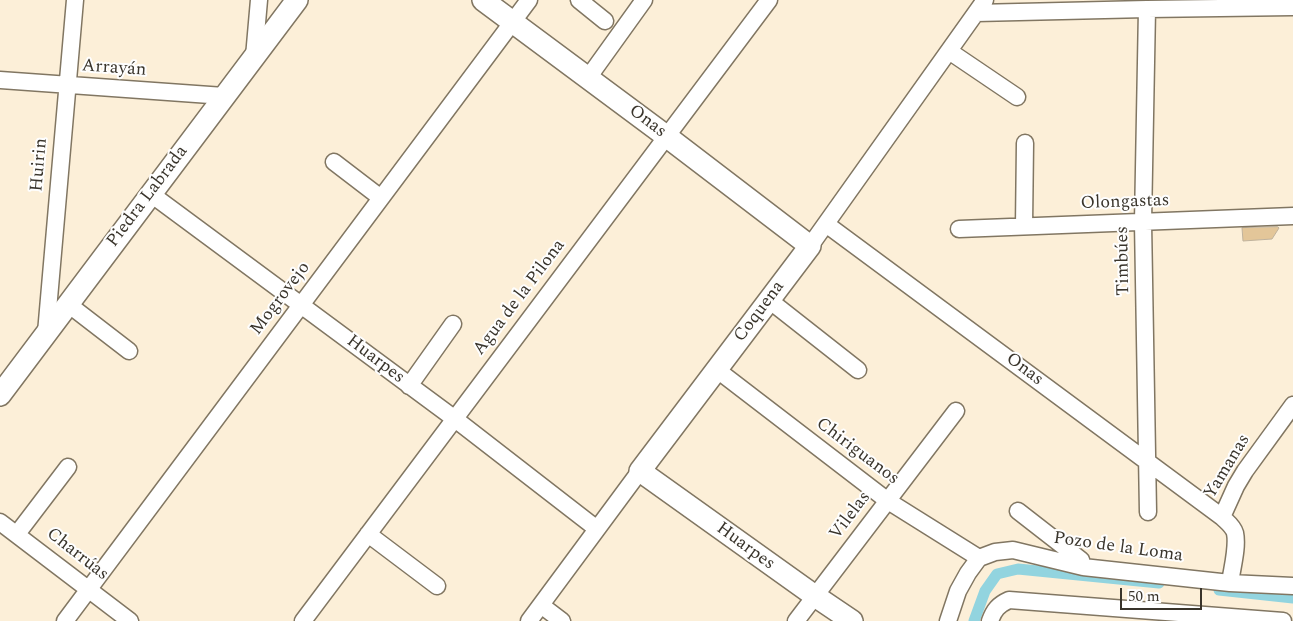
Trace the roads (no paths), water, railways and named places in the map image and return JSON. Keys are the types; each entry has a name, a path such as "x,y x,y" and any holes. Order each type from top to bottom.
{"main road":[{"name":"Piedra Labrada","path":"0,395 297,0"},
{"name":"Onas","path":"483,0 810,246"},
{"name":"Coquena","path":"640,471 810,246"},
{"name":"Huarpes","path":"640,471 814,596 852,621"}],"street":[{"name":"Huirin","path":"46,333 75,0"},
{"path":"254,57 259,0"},
{"name":"Mogrovejo","path":"65,621 529,0"},
{"path":"579,0 605,21"},
{"path":"588,78 644,0"},
{"name":"Agua de la Pilona","path":"304,621 769,0"},
{"path":"981,6 1147,9 1293,7"},
{"name":"Coquena","path":"810,246 981,6"},
{"name":"Timbúes","path":"1147,9 1143,222 1148,512"},
{"path":"949,51 1017,97"},
{"name":"Arrayán","path":"0,80 224,96"},
{"path":"1024,226 1025,143"},
{"path":"334,162 381,198"},
{"name":"Huarpes","path":"151,194 410,386 598,529"},
{"name":"Olongastas","path":"959,229 1293,216"},
{"name":"Onas","path":"826,224 1222,517"},
{"path":"769,300 858,370"},
{"path":"68,304 129,351"},
{"path":"410,386 453,324"},
{"name":"Chiriguanos","path":"716,369 888,500 979,558"},
{"name":"Yamanas","path":"1230,583 1235,533 1232,526 1222,517 1245,470 1293,405"},
{"name":"Vilelas","path":"796,621 956,411"},
{"path":"17,534 68,467"},
{"name":"Coquena","path":"529,621 640,471"},
{"path":"1018,511 1081,560 1083,567"},
{"name":"Charrúas","path":"0,522 130,621"},
{"path":"368,534 437,586"},
{"name":"Pozo de la Loma","path":"979,558 996,552 1014,550 1083,567 1230,583 1293,586"},
{"path":"948,621 958,591 979,558"},
{"path":"990,621 995,609 1000,604 1009,600 1283,621"},
{"path":"541,605 562,621"}],"waterway":[{"path":"974,621 985,591 997,574 1018,569 1159,583"},
{"path":"1219,590 1293,598"}]}
